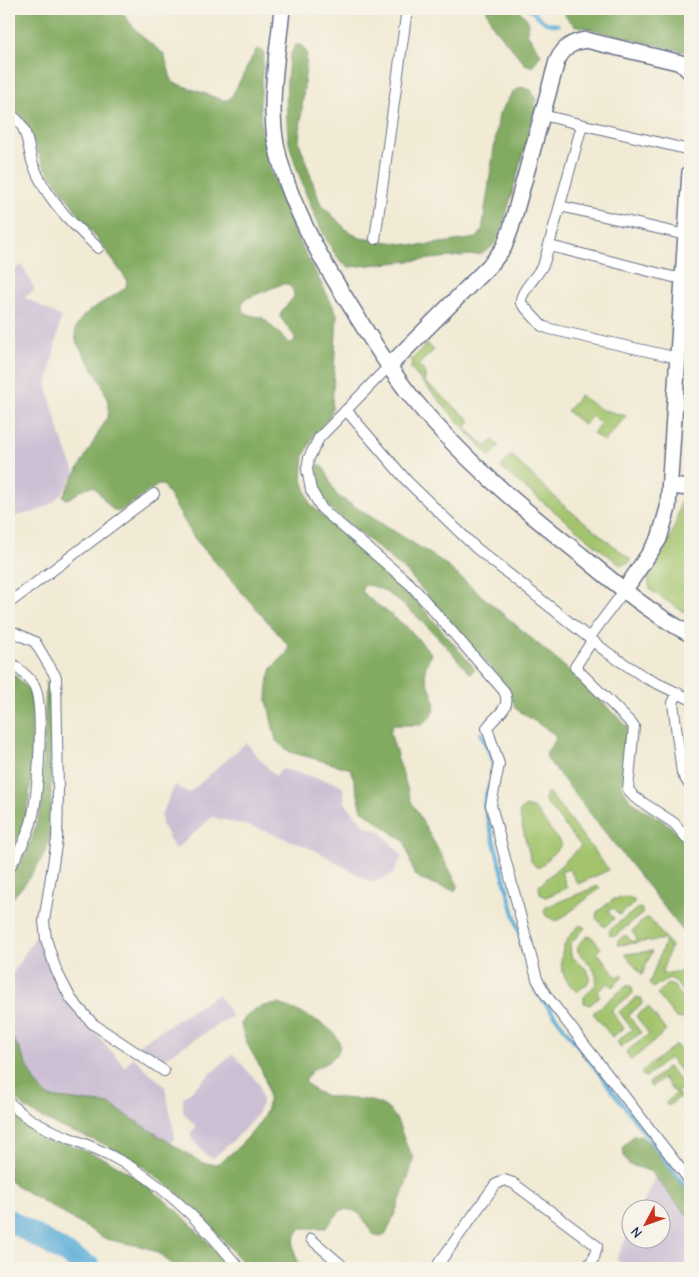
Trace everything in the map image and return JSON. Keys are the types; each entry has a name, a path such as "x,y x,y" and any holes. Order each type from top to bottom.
{"street":[{"path":"282,9 273,106 276,143 280,161 317,248 342,293 389,366 429,418 494,485 658,616 690,634"},
{"path":"375,239 407,9"},
{"path":"690,72 681,63 596,42 577,41 561,52 557,60 512,228 504,247 485,271 319,438 313,448 307,468 311,490 322,508 407,581 504,691 507,702 506,707 487,728 499,764 491,805 537,979 546,995 690,1181"},
{"path":"9,114 22,124 33,163 54,206 98,248"},
{"path":"542,116 690,150"},
{"path":"582,125 550,246 540,271 520,298 523,307 542,326 678,358"},
{"path":"690,172 667,516 662,532 574,667 634,726 628,789 634,797 674,823 690,842"},
{"path":"560,206 686,235"},
{"path":"550,246 673,277 683,277"},
{"path":"346,410 407,481 455,529 591,640 626,666 690,699"},
{"path":"670,486 690,488"},
{"path":"9,603 154,494"},
{"path":"9,630 35,642 56,677 58,791 56,838 44,921 46,939 56,970 71,999 93,1024 164,1071"},
{"path":"9,661 29,678 37,693 38,702 36,801 26,836 9,868"},
{"path":"678,694 673,703 682,773 690,786"},
{"path":"9,1102 36,1124 115,1157 134,1170 196,1221 239,1268"},
{"path":"437,1268 495,1186 504,1180 513,1183 597,1246 594,1258 586,1268"},
{"path":"311,1239 345,1268"}],"shaded area":[{"path":"22,265 35,290 24,297 61,317 47,387 60,434 75,473 63,492 52,503 35,512 9,517 9,272"},
{"path":"246,743 275,776 283,769 339,784 343,788 345,803 365,826 380,831 402,856 394,873 372,883 315,850 260,829 212,817 175,850 162,824 161,816 175,785 189,793"},
{"path":"39,931 51,972 65,998 125,1067 133,1057 165,1087 175,1136 171,1143 109,1104 49,1097 32,1079 18,1047 9,1034 9,979"},
{"path":"218,994 232,1016 157,1063 133,1048"},
{"path":"233,1054 259,1084 262,1103 256,1116 237,1137 213,1158 207,1156 191,1138 191,1132 196,1127 183,1112 183,1098"},
{"path":"663,1161 690,1196 690,1268 634,1268 616,1260 622,1247 622,1250 672,1250 672,1200 644,1200"}],"green space":[{"path":"9,9 119,9 140,35 164,54 172,82 223,100 228,100 232,96 256,50 260,49 264,53 260,106 261,125 268,164 294,231 337,314 332,409 330,416 314,435 304,456 302,480 310,503 318,512 399,580 475,669 471,673 467,671 434,633 402,604 373,586 363,586 362,591 366,596 407,627 431,653 425,672 434,699 434,712 421,725 393,725 390,732 411,801 458,885 455,891 424,881 414,874 405,842 362,810 351,769 290,752 276,741 267,700 268,682 272,668 287,653 289,646 195,539 163,485 158,485 119,512 112,509 94,487 83,489 66,499 63,496 108,416 107,397 103,387 77,343 75,334 77,325 88,312 126,287 127,280 44,166 22,116 9,109","holes":["282,284 288,284 293,290 294,297 281,312 280,317 295,337 294,342 289,343 263,318 246,314 242,306 245,299"]},
{"path":"486,9 518,9 528,20 527,33 541,54 532,67 525,64 493,26"},
{"path":"566,9 690,9 690,53 574,25 565,16"},
{"path":"296,45 301,45 307,53 299,142 319,200 349,232 360,238 419,246 477,238 482,231 499,114 512,93 521,87 531,90 536,99 535,110 503,226 493,246 481,254 350,267 342,262 332,250 314,212 289,142 286,107 287,76 292,52"},
{"path":"427,344 434,350 418,365 425,371 425,382 471,421 465,428 487,447 493,440 499,446 490,457 411,369 412,359"},
{"path":"580,395 600,409 626,416 604,442 593,433 601,424 592,416 584,425 567,411"},
{"path":"511,455 562,504 631,560 629,563 620,565 506,472 501,467"},
{"path":"319,464 325,470 338,496 440,560 573,674 629,728 622,784 625,792 636,804 672,828 690,849 690,940 548,760 546,753 556,739 554,734 516,709 508,688 407,572 326,505 318,492 314,478 314,468"},
{"path":"686,499 690,500 690,616 650,590 648,576 659,559 676,523 680,502"},
{"path":"9,670 28,688 32,702 32,762 31,782 24,820 18,839 9,857"},
{"path":"46,681 50,684 51,833 40,862 9,902 9,878 21,862 32,839 42,802"},
{"path":"549,793 609,870 578,884 569,869 561,872 567,888 546,897 540,894 539,886 581,846 545,801 546,794"},
{"path":"525,806 535,809 562,845 540,867 536,867 531,861 519,813"},
{"path":"598,886 600,888 561,919 556,921 546,916 544,911 546,907"},
{"path":"625,897 634,900 634,904 619,915 613,908 608,911 614,919 604,927 596,918 597,912 614,899"},
{"path":"638,908 642,909 642,914 615,936 610,935 609,930"},
{"path":"646,918 650,919 666,939 618,945 618,941 625,935 633,942 637,939 632,931"},
{"path":"580,925 585,928 570,944 571,956 587,970 590,977 587,984 577,992 564,976 561,958 567,941"},
{"path":"590,935 601,948 597,952 617,977 622,974 623,977 612,987 608,983 597,992 600,996 590,1005 584,1003 584,997 596,984 596,975 593,968 579,952 578,947"},
{"path":"666,939 671,946 661,974 690,970 690,995 685,994 672,979 665,980 653,988 649,984"},
{"path":"652,951 642,975 625,954"},
{"path":"667,984 674,986 682,999 690,1000 690,1013 683,1019 676,1018 657,994"},
{"path":"627,985 632,987 633,993 611,1011 624,1028 612,1037 593,1013"},
{"path":"637,997 642,999 642,1004 628,1015 641,1033 620,1047 617,1041 632,1029 619,1012"},
{"path":"279,1004 298,1011 322,1024 332,1031 338,1039 339,1048 334,1057 312,1071 305,1081 312,1089 321,1094 371,1101 386,1107 397,1121 413,1158 406,1183 386,1234 379,1237 373,1234 358,1213 341,1210 326,1228 301,1228 297,1233 294,1248 302,1268 247,1268 204,1219 154,1175 118,1151 60,1127 33,1113 9,1092 9,1034 15,1041 36,1083 49,1097 109,1104 202,1163 217,1164 232,1153 256,1128 266,1111 268,1103 264,1077 246,1041 241,1023 257,1008"},
{"path":"648,1007 666,1031 633,1059 630,1059 626,1052 649,1034 636,1016"},
{"path":"676,1045 690,1060 690,1071 684,1075 669,1058 646,1077 642,1075 642,1071"},
{"path":"668,1067 683,1084 690,1078 690,1086 688,1084 677,1092 680,1097 668,1106 665,1103 676,1094 663,1078 651,1087 649,1083"},
{"path":"9,1111 45,1135 111,1162 144,1183 191,1224 231,1268 177,1268 148,1248 106,1239 9,1181"},
{"path":"634,1135 641,1136 648,1142 690,1196 690,1219 649,1171 628,1164 624,1156 623,1147"}],"waterway":[{"path":"529,9 546,23 558,25"},
{"path":"481,734 493,764 492,777 485,796 484,806 535,990 690,1192"},
{"path":"9,1220 91,1268"}]}
